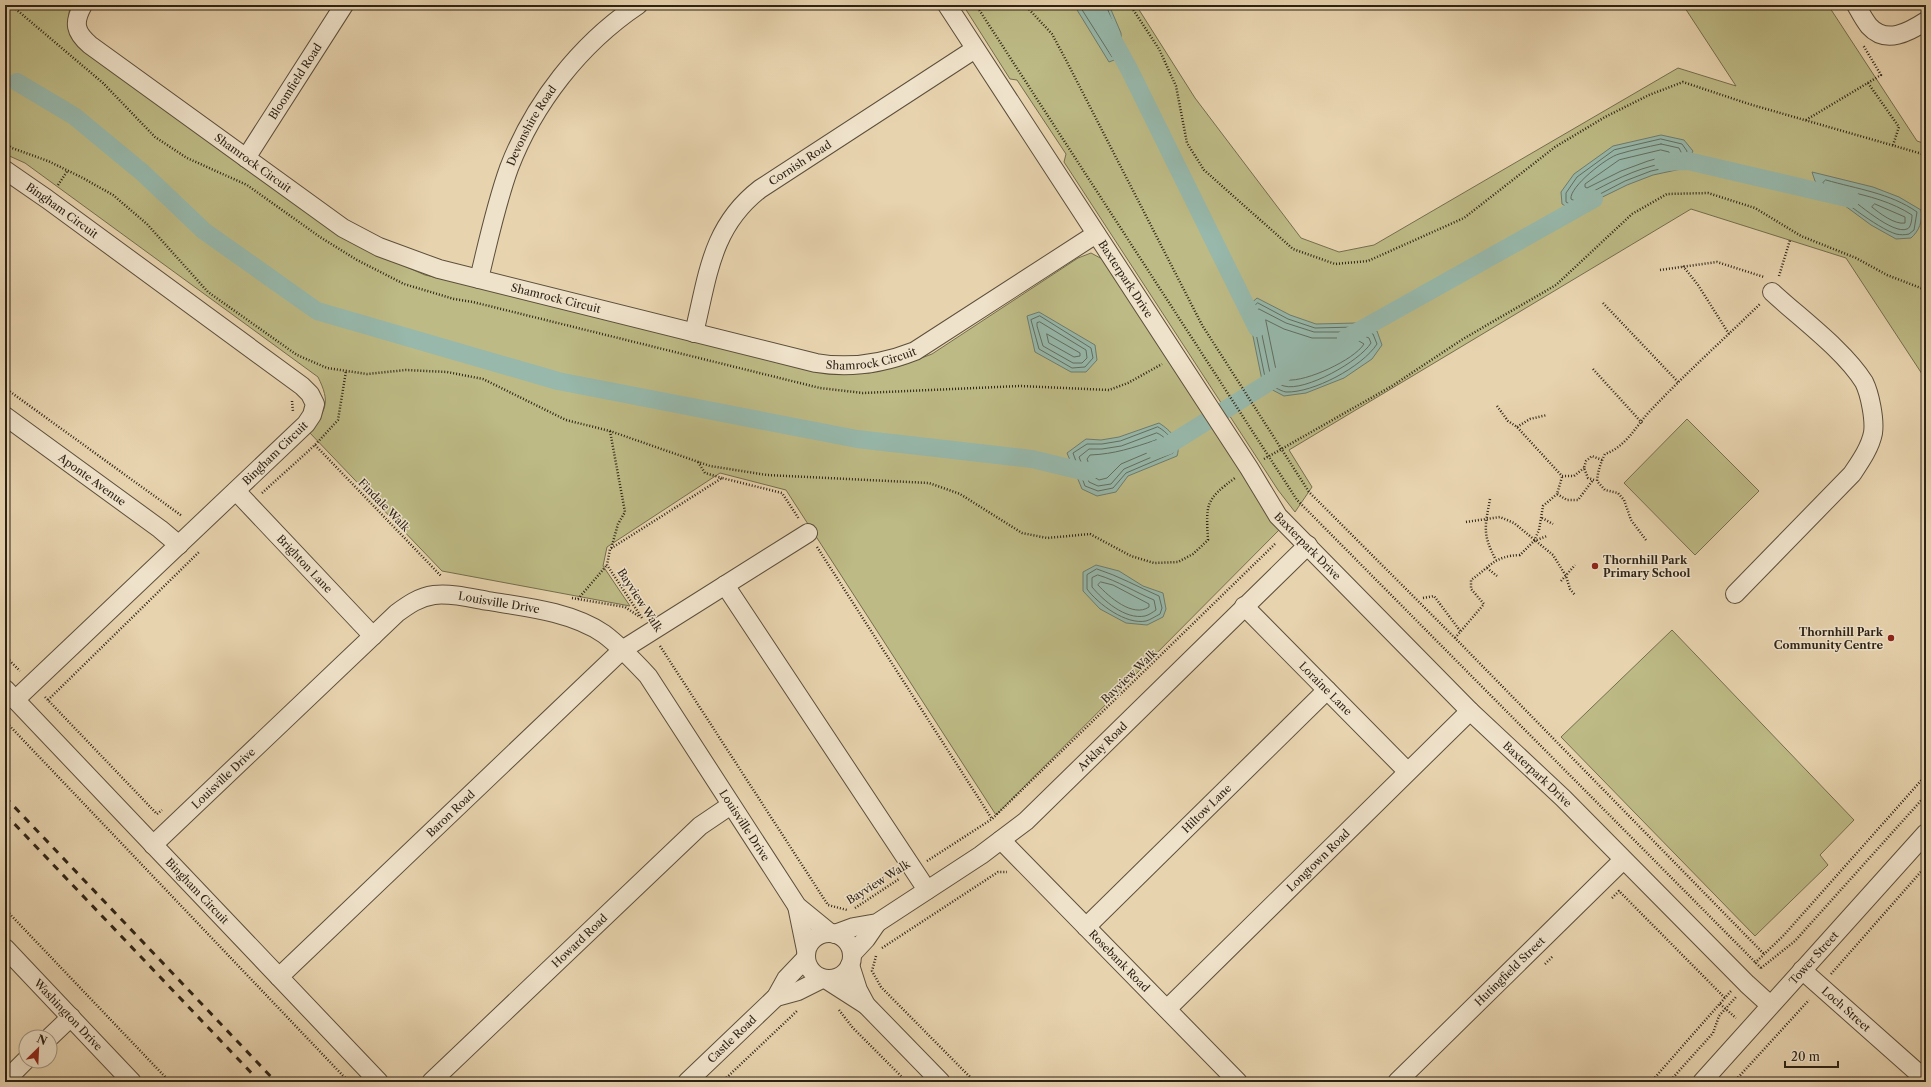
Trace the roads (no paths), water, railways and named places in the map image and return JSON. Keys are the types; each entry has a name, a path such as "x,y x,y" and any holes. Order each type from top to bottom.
{"street":[{"name":"Shamrock Circuit","path":"83,5 77,16 76,22 76,27 82,38 327,218 366,240 421,264 479,280 833,366 851,366 884,362 915,351 1096,234"},
{"name":"Bloomfield Road","path":"246,158 344,5"},
{"name":"Devonshire Road","path":"479,280 503,186 519,145 537,112 574,62 604,32 638,5"},
{"name":"Baxterpark Drive","path":"947,5 1249,468 1278,516 1470,711 1563,798 1744,982 1770,1005"},
{"path":"1856,5 1870,27 1880,34 1890,36 1902,34 1926,21"},
{"name":"Cornish Road","path":"694,332 715,250 727,224 742,205 760,189 975,49"},
{"name":"Bingham Circuit","path":"5,170 48,199 296,381 310,394 315,404 312,415 306,424 236,491 179,545 10,694 379,1082"},
{"path":"1736,594 1852,474 1864,455 1873,433 1873,411 1864,383 1840,354 1775,287"},
{"name":"Aponte Avenue","path":"5,416 179,545"},
{"name":"Brighton Lane","path":"236,491 373,636"},
{"name":"Baron Road","path":"279,977 622,650 808,533"},
{"name":"Arklay Road","path":"851,959 877,923 1001,840 1026,821 1308,545"},
{"path":"725,585 927,890"},
{"name":"Louisville Drive","path":"153,845 397,613 420,598 434,595 452,595 547,611 568,617 604,634 648,676 797,906 833,933"},
{"name":"Loraine Lane","path":"1244,606 1407,771"},
{"name":"Hiltow Lane","path":"1086,927 1327,690"},
{"name":"Longtown Road","path":"1166,1009 1407,771 1470,711"},
{"name":"Howard Road","path":"431,1082 700,826 731,805"},
{"name":"Rosebank Road","path":"1001,840 1238,1082"},
{"name":"Tower Street","path":"1702,1082 1802,970 1924,841"},
{"name":"Hutingfield Street","path":"1397,1082 1623,860"},
{"name":"Louisville Drive","path":"797,906 805,955"},
{"name":"Arklay Road","path":"833,933 877,923"},
{"path":"866,1005 858,990 851,959 850,946 845,939 833,933 822,933 815,937 809,943 805,955 807,966 812,973 866,1005 941,1082"},
{"name":"Washington Drive","path":"5,948 132,1082"},
{"name":"Castle Road","path":"687,1082 776,997 786,979 805,955"},
{"path":"824,979 835,979 842,975 851,959"},
{"name":"Loch Street","path":"1802,970 1926,1080"},
{"name":"Castle Road","path":"776,997 798,991 824,979"},
{"path":"58,1029 71,1017"},
{"path":"5,1081 18,1068"}],"water":[{"path":"1074,5 1109,5 1121,33 1122,57 1109,62"},
{"path":"1661,135 1684,140 1693,151 1688,161 1681,169 1653,175 1627,185 1574,211 1562,204 1561,192 1574,174 1613,146"},
{"path":"1812,172 1873,187 1899,197 1921,210 1921,222 1918,229 1911,238 1896,239 1871,225 1829,194 1815,181"},
{"path":"1257,298 1290,315 1316,324 1357,323 1377,331 1382,345 1372,359 1344,378 1306,393 1284,396 1263,385 1247,307"},
{"path":"1039,312 1095,345 1097,360 1086,372 1071,372 1035,352 1027,316"},
{"path":"1159,423 1174,436 1178,446 1177,456 1128,476 1116,492 1097,496 1082,489 1067,453 1086,439 1101,440 1119,437"},
{"path":"1096,565 1119,571 1143,586 1163,593 1166,609 1163,617 1147,625 1126,623 1100,609 1083,591 1083,572"}],"waterway":[{"path":"1094,5 1130,71 1257,328"},
{"path":"17,82 74,116 143,173 204,231 317,311 558,381 857,439 1032,459 1086,472 1098,468"},
{"path":"1663,162 1688,161 1851,199"},
{"path":"1346,338 1594,199"},
{"path":"1155,450 1167,446 1284,373"}],"railway":[{"path":"5,797 276,1082"},
{"path":"5,814 260,1082"}],"place":[{"name":"Thornhill Park Primary School","path":"1595,566"},
{"name":"Thornhill Park Community Centre","path":"1891,638"}]}
